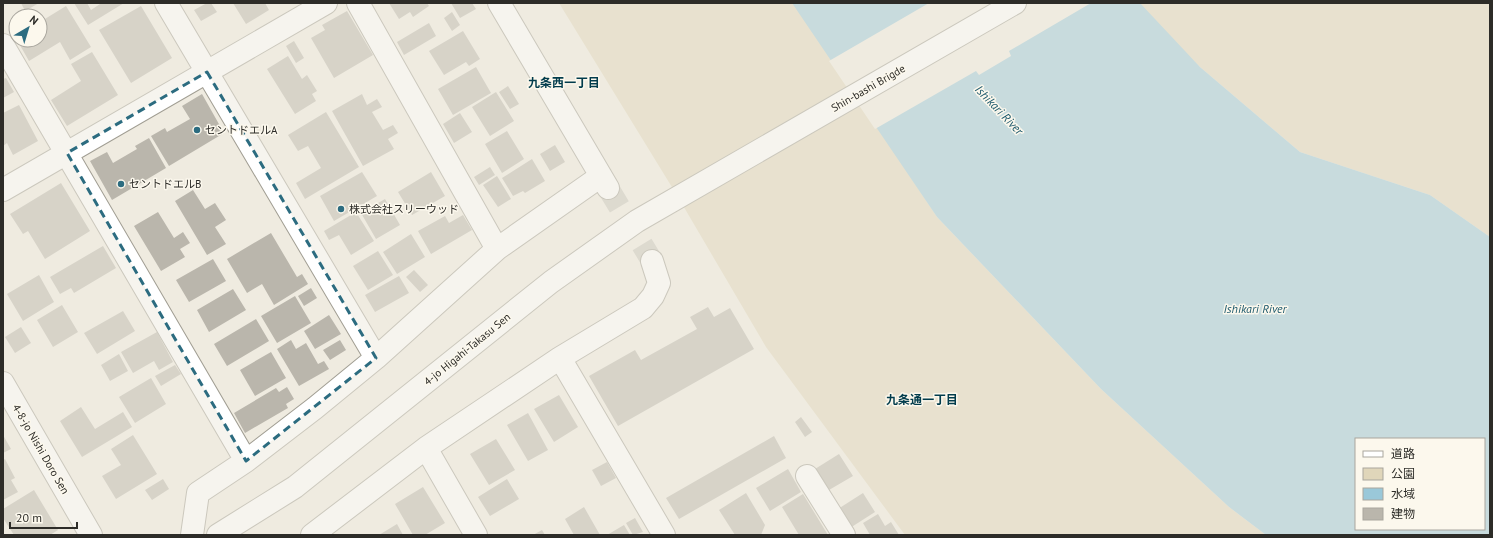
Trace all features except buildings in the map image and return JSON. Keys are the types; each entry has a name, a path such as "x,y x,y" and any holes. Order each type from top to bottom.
{"street":[{"path":"166,3 376,358"},
{"path":"3,190 326,3"},
{"path":"358,3 498,249"},
{"path":"192,535 198,493 246,461 316,408 376,358 498,249 604,182 499,3"},
{"name":"Shin-bashi Brigde","path":"722,172 1015,3"},
{"path":"3,45 246,461"},
{"name":"4-jo Higahi-Takasu Sen","path":"218,535 295,487 550,282 637,221 722,172"},
{"path":"312,535 426,448 560,358 643,308 653,296 659,283 652,261"},
{"path":"560,358 664,535"},
{"name":"4-8-jo Nishi Doro Sen","path":"3,383 91,535"},
{"path":"426,448 476,535"},
{"path":"807,476 844,535"}],"highlighted area":[{"path":"207,72 376,358 246,461 67,153"}],"green space":[{"path":"559,3 796,3 937,217 1101,389 1229,507 1266,535 905,535 766,347 678,197"},
{"path":"1132,3 1490,3 1490,237 1430,195 1300,152 1200,67"}],"water":[{"name":"Ishikari River","path":"792,3 1140,3 1200,67 1300,152 1430,195 1490,237 1490,535 1266,535 1229,507 1101,389 937,217"}],"pier":[{"path":"929,3 1091,3 1009,51 1011,56 979,75 976,71 875,129 829,61"}],"tunnel":[{"path":"608,188 652,261"}],"place":[{"name":"セントドエルA","path":"197,130"},
{"name":"セントドエルB","path":"121,184"},
{"name":"株式会社スリーウッド","path":"341,209"}],"district":[{"name":"九条西一丁目","path":"564,83"},
{"name":"九条通一丁目","path":"922,400"}]}
